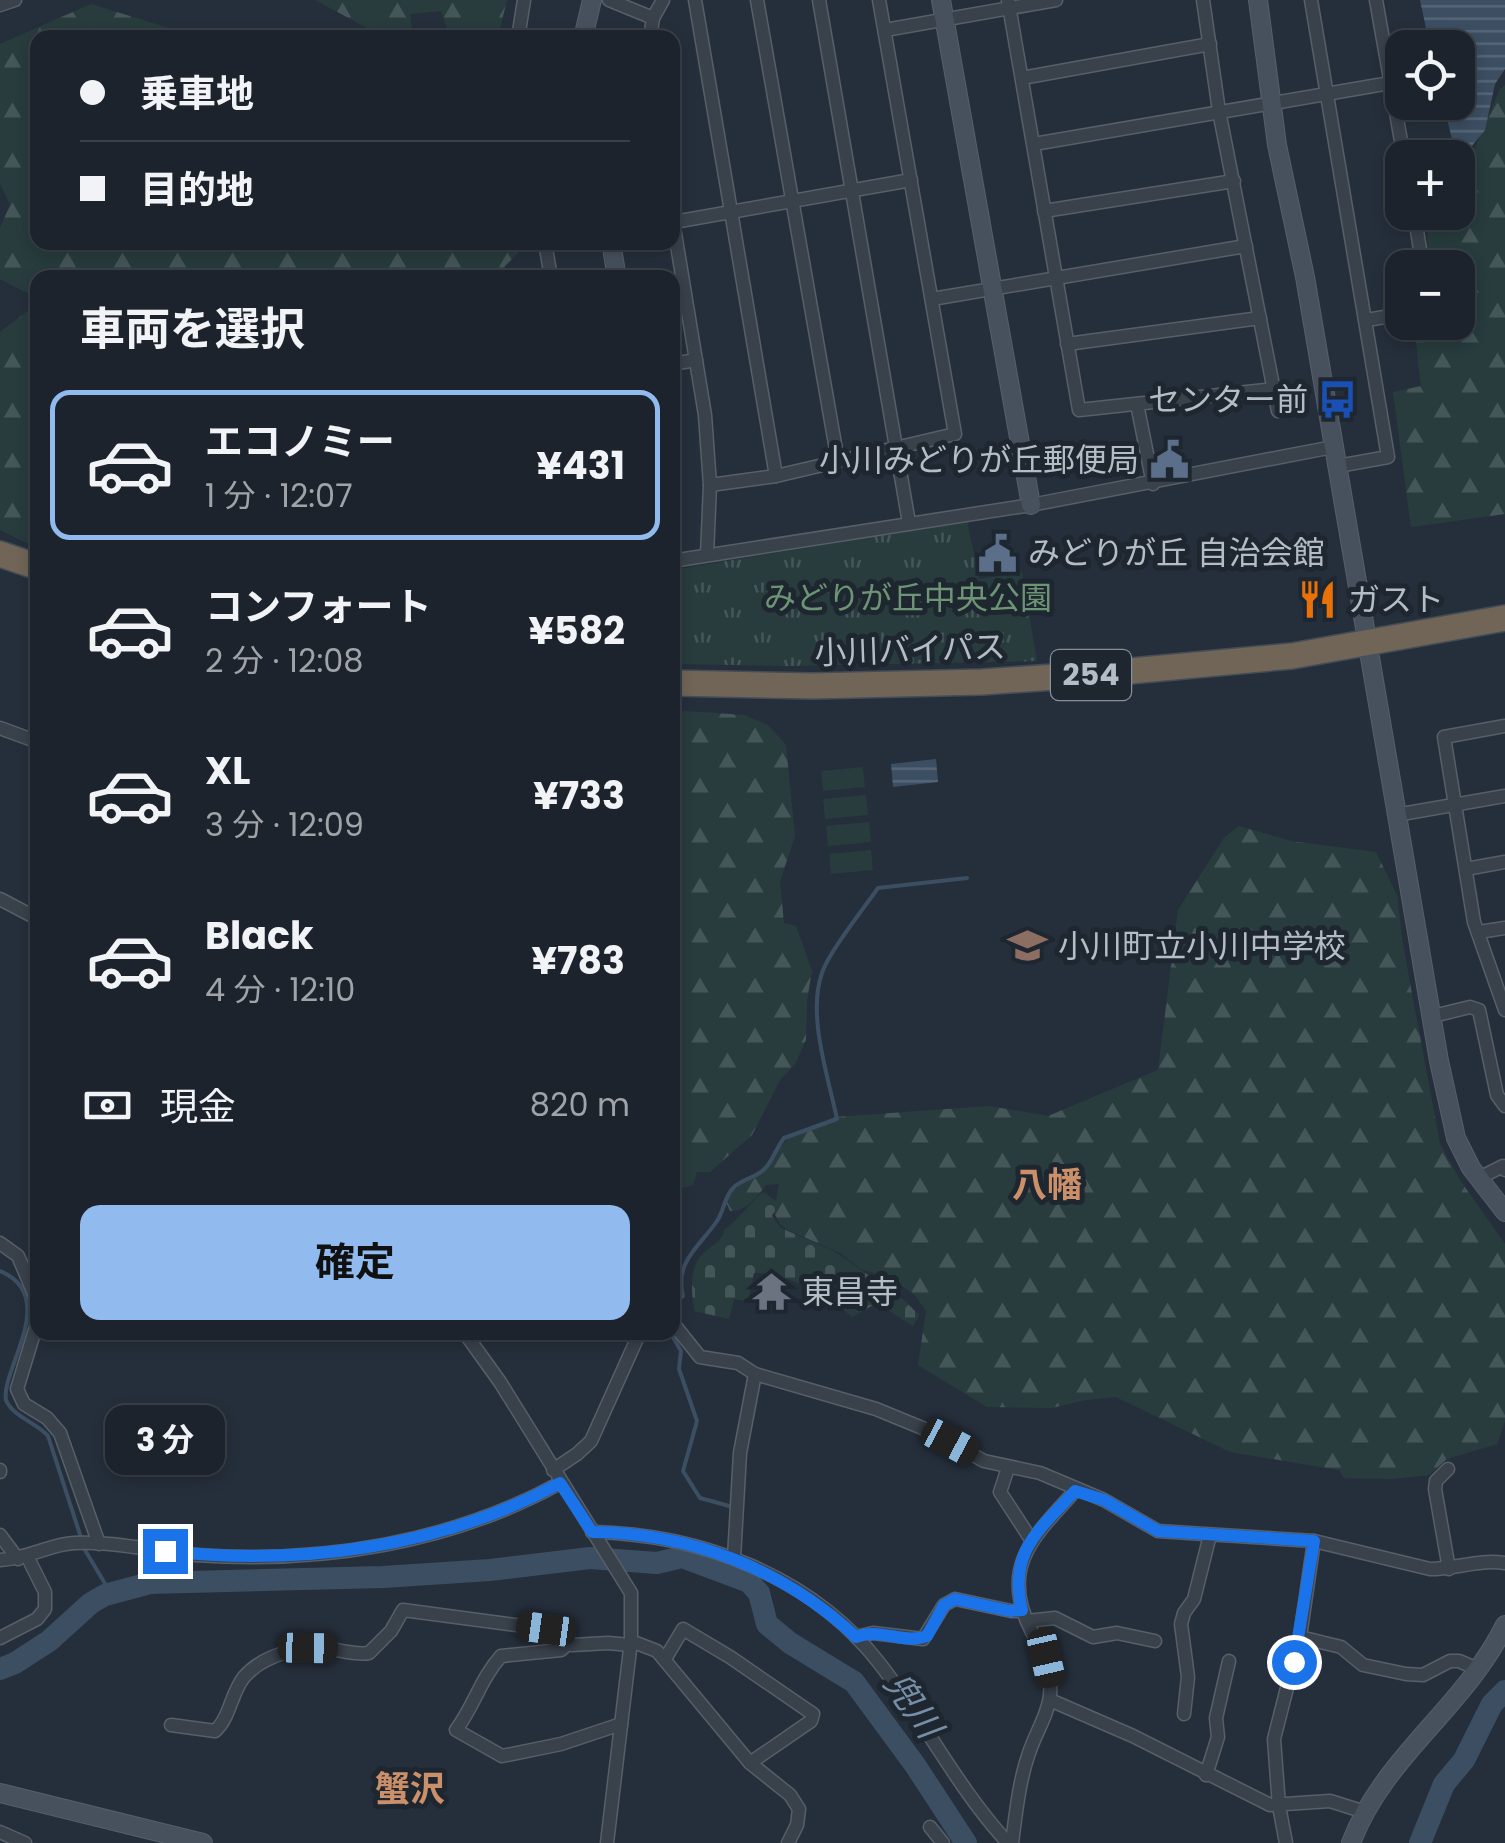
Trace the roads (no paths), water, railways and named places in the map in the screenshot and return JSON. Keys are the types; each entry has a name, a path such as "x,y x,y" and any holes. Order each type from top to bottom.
{"highway":[{"path":"0,554 30,564"},
{"name":"小川バイパス","path":"680,683 813,686 982,682 1197,666 1369,644 1505,618"}],"street":[{"path":"0,5 15,0"},
{"path":"519,30 524,0"},
{"path":"585,30 592,0"},
{"path":"609,0 653,18"},
{"path":"651,30 663,0"},
{"path":"694,0 776,476"},
{"path":"756,0 838,462"},
{"path":"820,0 909,523"},
{"path":"710,485 776,476 955,434 879,0"},
{"path":"942,0 1031,505"},
{"path":"885,30 945,21 1008,4 1056,0"},
{"path":"1203,0 1219,111 1278,411"},
{"path":"1258,0 1271,103 1456,1138 1505,1212"},
{"path":"680,560 1336,457 1388,457 1311,0"},
{"path":"1376,0 1385,53"},
{"path":"1008,4 1080,410 1274,389"},
{"path":"1022,78 1210,44"},
{"path":"1034,144 1385,84"},
{"path":"680,218 910,180"},
{"path":"1044,211 1234,181"},
{"path":"932,298 1246,246"},
{"path":"678,250 705,415 710,485 707,556"},
{"path":"1367,320 1385,317"},
{"path":"1067,344 1260,318"},
{"path":"680,363 696,360"},
{"path":"1137,404 1152,484"},
{"path":"1505,726 1444,737 1474,922 1505,1010"},
{"path":"0,728 30,739"},
{"path":"1396,815 1505,796"},
{"path":"1466,869 1505,862"},
{"path":"0,898 30,915"},
{"path":"1479,932 1505,928"},
{"path":"1433,1016 1470,1008 1479,1010 1497,1095 1505,1106"},
{"path":"1479,1178 1503,1166 1505,1170"},
{"path":"0,1244 18,1256 30,1284"},
{"path":"680,1332 700,1357 738,1363 755,1374 876,1409 932,1432 984,1461 1040,1474 1104,1500 1158,1531 1314,1541 1430,1569 1487,1561 1505,1563"},
{"path":"32,1340 17,1388 24,1404 47,1418 60,1433 98,1544"},
{"path":"469,1340 627,1585 632,1602 607,1843"},
{"path":"553,1470 591,1441 636,1340"},
{"path":"734,1558 740,1454 755,1374"},
{"path":"1008,1468 1000,1492 1032,1541"},
{"path":"1448,1469 1436,1480 1436,1489 1449,1569"},
{"path":"0,1560 23,1558 61,1545 98,1544 231,1556 311,1554 384,1546 487,1518 560,1483"},
{"path":"1010,1843 1028,1754 1050,1700 1046,1658 1025,1616 1017,1577 1020,1561 1032,1541 1075,1491"},
{"path":"592,1532 652,1535 734,1558 804,1594 878,1660 966,1792 1010,1843"},
{"path":"0,1534 23,1558 45,1592 46,1608 37,1619 0,1638"},
{"path":"1184,1714 1188,1677 1181,1624 1194,1599 1210,1535"},
{"path":"1286,1843 1274,1739 1300,1637 1314,1541"},
{"path":"856,1637 874,1633 923,1639 944,1605 955,1599 1025,1616 1054,1618 1093,1637 1117,1633 1155,1641"},
{"path":"171,1725 215,1730 240,1683 255,1667 287,1652 308,1648 369,1653 391,1631 402,1610 546,1629 568,1644 648,1646 665,1659 750,1763 790,1795 798,1809 797,1825 788,1843"},
{"path":"1351,1843 1365,1812 1397,1765 1460,1697 1505,1626"},
{"path":"665,1659 682,1629 730,1656 813,1714 811,1721 750,1763"},
{"path":"1300,1637 1341,1647 1363,1665 1406,1674 1424,1675 1459,1660 1480,1670"},
{"path":"568,1644 561,1650 501,1656 486,1674 456,1730 502,1756 561,1744 621,1724"},
{"path":"1206,1775 1218,1736 1215,1725 1229,1661"},
{"path":"1050,1700 1134,1736 1270,1805 1330,1801 1365,1812"},
{"path":"0,1794 203,1843"},
{"path":"930,1826 944,1843"},
{"path":"0,1832 25,1843"}],"water":[{"path":"1420,0 1505,0 1505,69 1495,84 1485,130 1475,142 1452,140 1447,120 1475,120 1475,30 1426,30"},
{"path":"936,759 938,782 893,787 891,764"}],"waterway":[{"path":"680,1299 685,1264 717,1221 731,1190 765,1169 784,1138 837,1119 817,1007 822,973 847,930 878,888 967,878"},
{"path":"0,1271 18,1283 26,1298 27,1315 6,1400 14,1411 48,1436 85,1550 110,1592"},
{"path":"675,1340 681,1351 679,1369 697,1421 683,1471 700,1498 733,1507"},
{"name":"兜川","path":"0,1669 49,1641 91,1603 105,1595 150,1583 383,1577 590,1558 657,1563 682,1557 749,1582 759,1593 767,1624 790,1643 854,1682 966,1843"},
{"name":"兜川","path":"1420,1843 1444,1784 1464,1760 1492,1704 1505,1691"}],"place":[{"name":"センター前","path":"1338,400"},
{"name":"小川みどりが丘郵便局","path":"1169,460"},
{"name":"みどりが丘 自治会館","path":"998,553"},
{"name":"ガスト","path":"1318,600"},
{"name":"小川町立小川中学校","path":"1028,946"},
{"name":"東昌寺","path":"772,1292"}],"district":[{"name":"八幡","path":"1047,1185"},
{"name":"蟹沢","path":"410,1789"}],"park label":[{"name":"みどりが丘中央公園","path":"908,598"}]}
